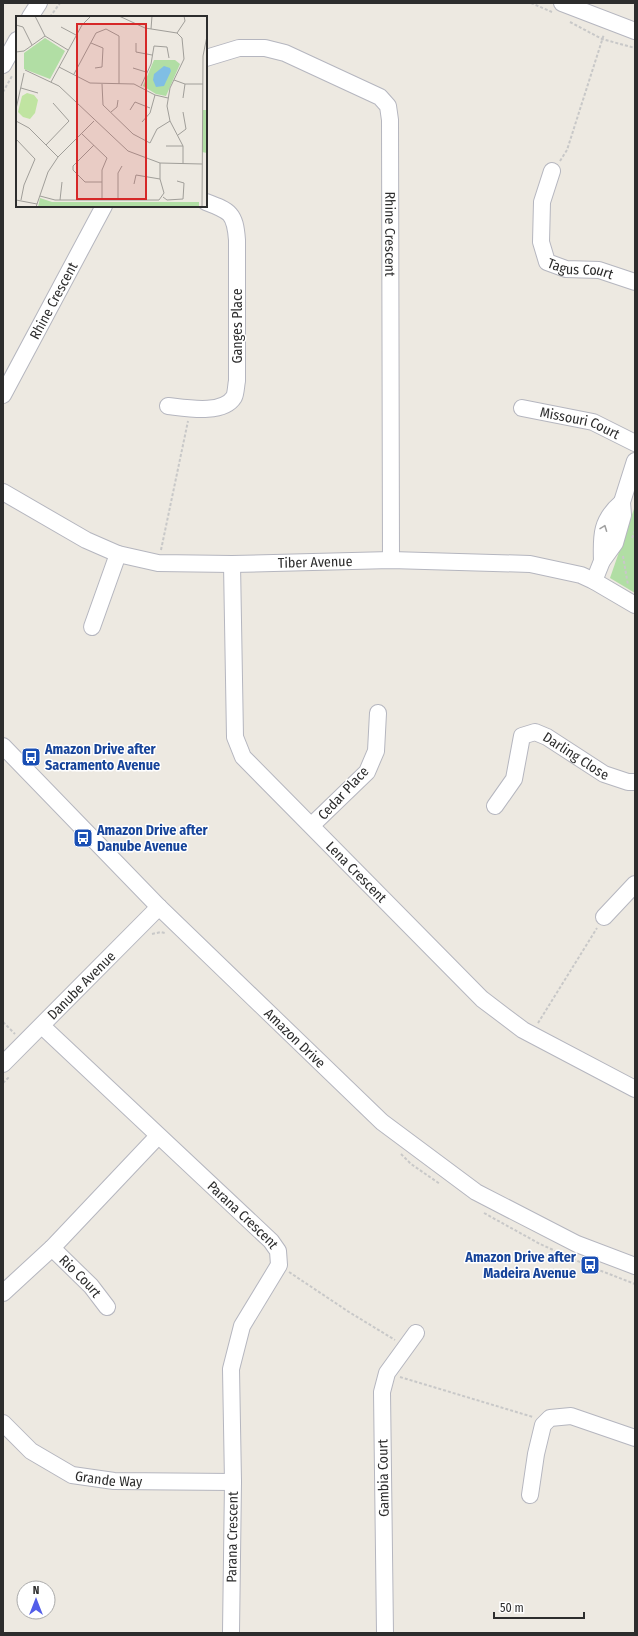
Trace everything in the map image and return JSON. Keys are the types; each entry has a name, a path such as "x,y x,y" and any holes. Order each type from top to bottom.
{"street":[{"path":"31,16 39,3"},
{"path":"558,8 608,21 635,31"},
{"path":"9,69 16,44"},
{"name":"Rhine Crescent","path":"207,58 239,48 265,48 285,53 380,97 388,106 390,128 391,560"},
{"name":"Tagus Court","path":"552,172 542,202 541,242 547,262 566,269 599,270 635,282"},
{"name":"Ganges Place","path":"168,406 205,410 221,407 234,397 237,381 237,240 235,222 225,209 207,202"},
{"name":"Rhine Crescent","path":"3,395 103,207"},
{"name":"Missouri Court","path":"522,408 593,422 635,444"},
{"path":"594,581 602,561 601,537 611,512 622,502 635,461"},
{"name":"Tiber Avenue","path":"3,492 86,540 118,554 158,562 232,564 391,560 530,564 581,575 630,602"},
{"path":"92,627 118,554"},
{"name":"Lena Crescent","path":"232,564 235,737 243,757 312,825 482,999 523,1030 635,1089"},
{"name":"Cedar Place","path":"312,825 367,772 376,751 378,713"},
{"name":"Darling Close","path":"495,806 514,779 522,736 535,732 546,737 604,774 628,782 635,782"},
{"name":"Amazon Drive","path":"3,746 159,907 382,1122 476,1192 577,1244 635,1266"},
{"path":"604,917 635,884"},
{"name":"Danube Avenue","path":"8,1068 42,1026 159,907"},
{"name":"Parana Crescent","path":"42,1026 271,1241 278,1251 279,1265 242,1326 232,1369 233,1482 230,1633"},
{"path":"3,1293 52,1248 158,1136"},
{"name":"Rio Court","path":"52,1248 91,1286 107,1307"},
{"name":"Gambia Court","path":"385,1633 382,1392 387,1373 416,1333"},
{"path":"530,1495 536,1454 543,1425 550,1418 572,1416 635,1438"},
{"name":"Grande Way","path":"3,1423 31,1451 72,1475 114,1481 233,1482"}],"path":[{"path":"51,16 60,3"},
{"path":"531,3 558,8"},
{"path":"568,21 602,39 635,48"},
{"path":"552,172 567,150 608,21"},
{"path":"3,92 9,69"},
{"path":"158,562 191,408"},
{"path":"629,544 635,531"},
{"path":"622,554 630,602"},
{"path":"530,1034 604,917"},
{"path":"152,934 162,932 168,934"},
{"path":"3,1083 8,1068"},
{"path":"400,1154 411,1164 444,1186"},
{"path":"482,1212 540,1244 591,1267 635,1284"},
{"path":"279,1265 349,1312 406,1347"},
{"path":"387,1373 546,1421"}],"green space":[{"path":"635,506 635,593 610,578"}],"place":[{"name":"Amazon Drive after Sacramento Avenue","path":"31,757"},
{"name":"Amazon Drive after Danube Avenue","path":"83,838"},
{"name":"Amazon Drive after Madeira Avenue","path":"590,1265"}]}
